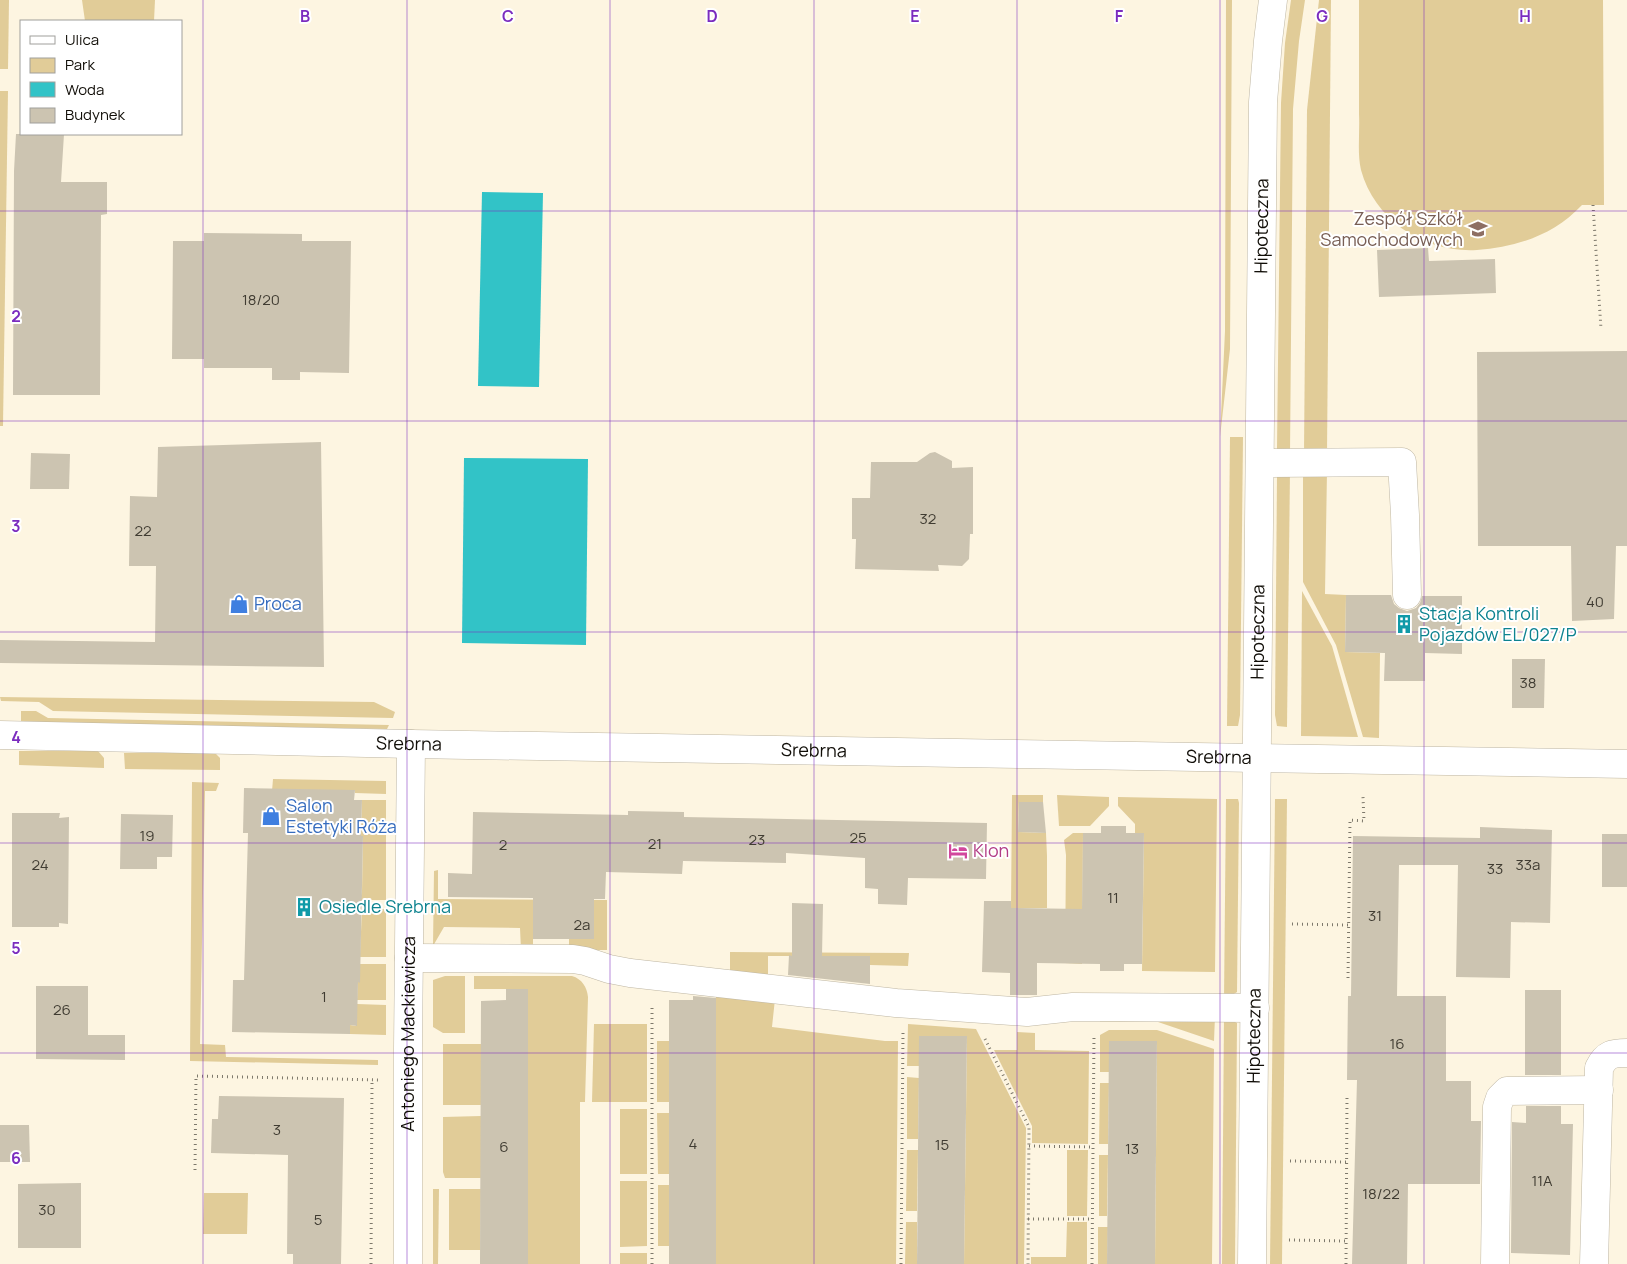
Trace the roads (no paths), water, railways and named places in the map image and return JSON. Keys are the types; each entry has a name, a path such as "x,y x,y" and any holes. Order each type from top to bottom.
{"street":[{"name":"Hipoteczna","path":"1252,1264 1264,102 1273,0"},
{"path":"1260,462 1402,462 1406,515 1407,595"},
{"name":"Srebrna","path":"0,736 1627,764"},
{"name":"Antoniego Mackiewicza","path":"408,1264 411,744"},
{"path":"409,958 579,959 609,969 630,973 896,1003 1027,1012 1073,1007 1255,1008"},
{"path":"1594,1264 1599,1068 1604,1058 1612,1053 1627,1053"},
{"path":"1495,1264 1497,1107 1500,1098 1507,1091 1599,1090"}],"water":[{"path":"482,192 543,193 539,387 478,386"},
{"path":"464,458 588,459 586,645 462,643"}],"place":[{"name":"Zespół Szkół Samochodowych","path":"1478,229"},
{"name":"Proca","path":"239,604"},
{"name":"Stacja Kontroli Pojazdów EL/027/P","path":"1404,624"},
{"name":"Salon Estetyki Róża","path":"271,816"},
{"name":"Klon","path":"958,851"},
{"name":"Osiedle Srebrna","path":"304,907"}]}
